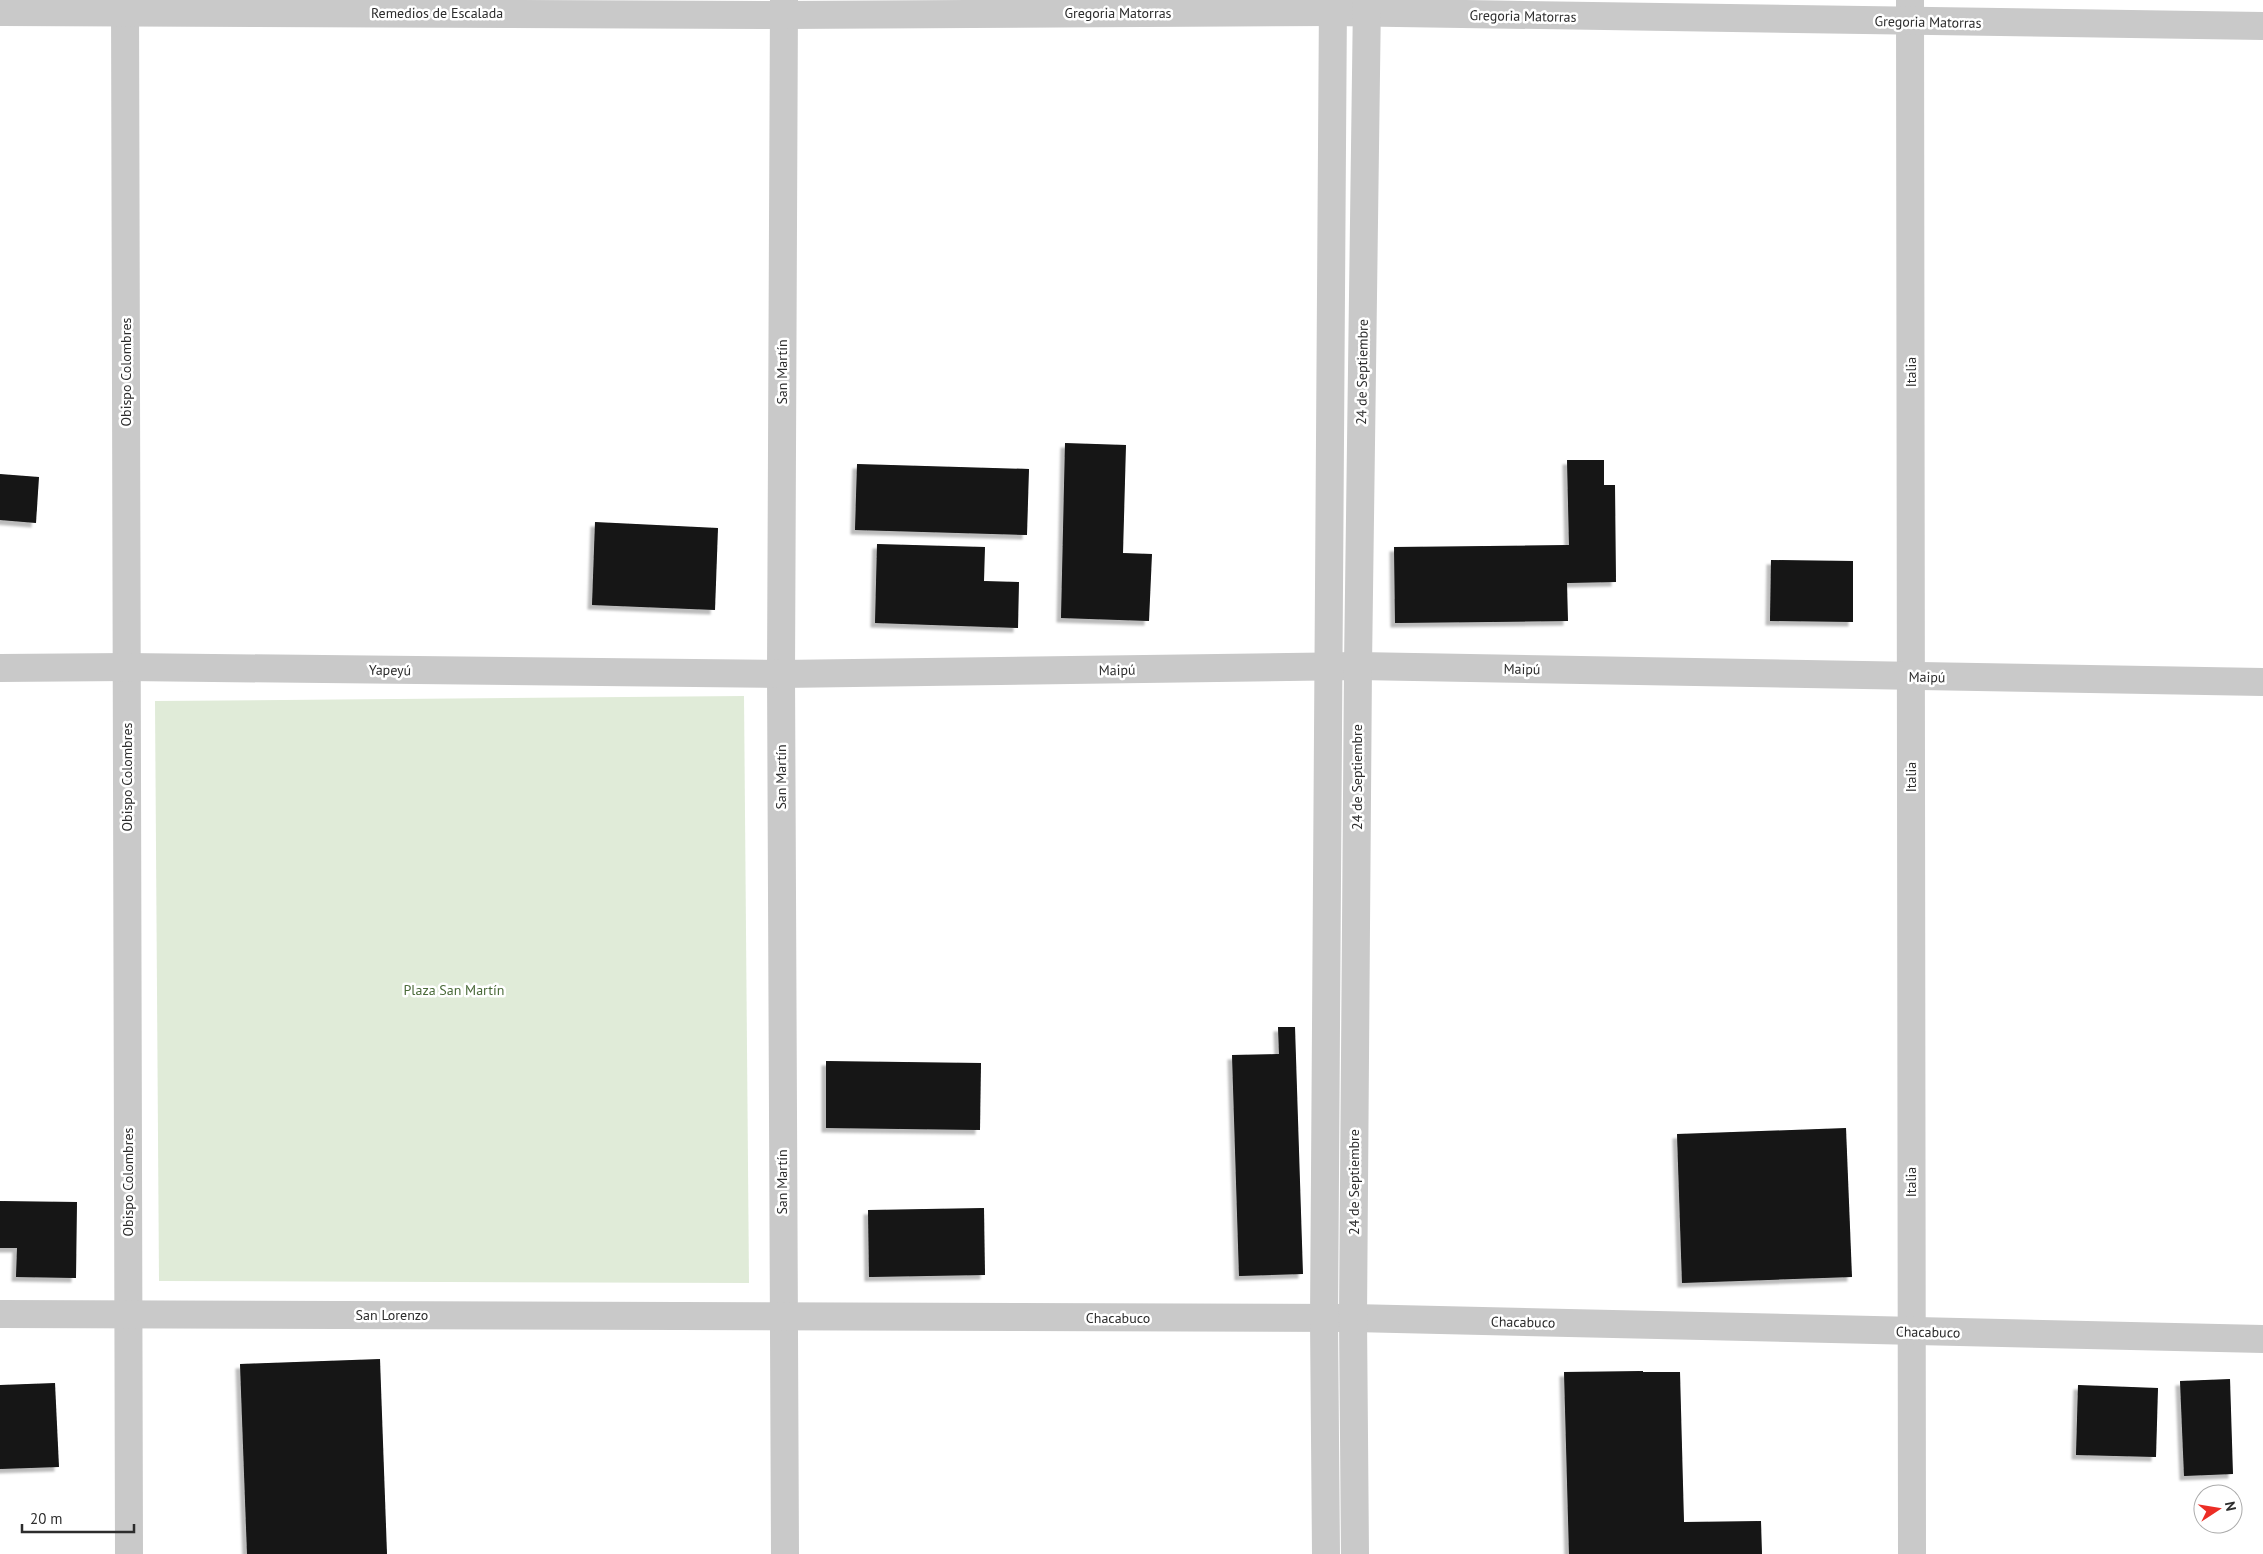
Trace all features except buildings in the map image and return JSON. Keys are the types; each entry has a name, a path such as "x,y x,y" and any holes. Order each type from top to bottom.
{"street":[{"name":"Remedios de Escalada","path":"0,12 125,6 784,7"},
{"name":"Obispo Colombres","path":"125,6 129,1554"},
{"path":"1326,1554 1324,1320 1333,6"},
{"name":"Gregoria Matorras","path":"784,7 1367,6 1910,11 2263,26"},
{"name":"24 de Septiembre","path":"1355,1554 1353,1318 1358,666 1367,6"},
{"name":"San Martín","path":"784,7 780,674 785,1554"},
{"name":"Italia","path":"1910,11 1912,1554"},
{"name":"Maipú","path":"780,674 1358,666 2263,682"},
{"name":"Yapeyú","path":"0,668 127,667 780,674"},
{"name":"San Lorenzo","path":"0,1314 783,1316"},
{"name":"Chacabuco","path":"783,1316 1324,1320 1353,1318 2263,1338"}],"green space":[{"name":"Plaza San Martín","path":"744,696 749,1283 159,1281 155,701"}]}
